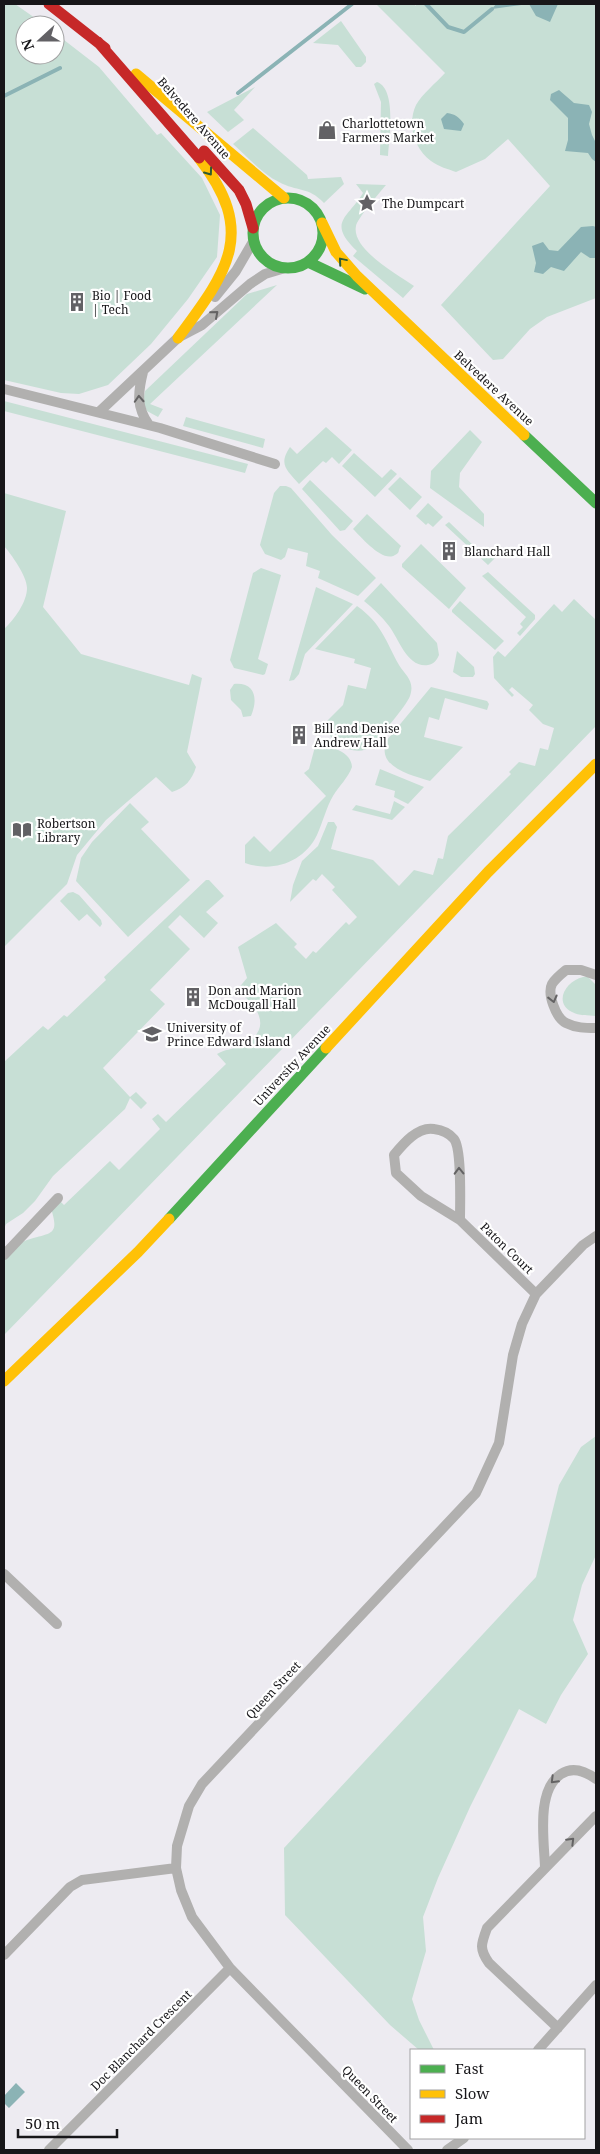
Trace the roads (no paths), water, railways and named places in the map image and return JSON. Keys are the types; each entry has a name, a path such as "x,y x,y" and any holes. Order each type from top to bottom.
{"main road":[{"name":"Belvedere Avenue","path":"49,4 98,42 284,198"},
{"path":"98,42 180,135 223,194 229,212 233,231 230,251 222,274 217,284 178,338"},
{"name":"Belvedere Avenue","path":"141,78 239,190 246,204 254,234"},
{"path":"284,198 304,202 312,207 322,223 321,245 308,262 285,268 265,259 258,251 254,234 257,217 273,201 284,198"},
{"name":"Belvedere Avenue","path":"322,223 330,244 338,256 372,292 596,503"},
{"name":"Belvedere Avenue","path":"308,262 372,292"},
{"name":"University Avenue","path":"4,1381 138,1252 488,872 596,764"}],"street":[{"path":"99,412 178,338 231,279 254,234"},
{"path":"178,338 202,325 257,279 265,274 285,268"},
{"path":"143,371 138,403 142,416 149,425"},
{"path":"4,390 149,425 275,464"},
{"path":"596,975 581,970 566,970 552,985 550,993 562,1021 576,1027 596,1028"},
{"name":"Paton Court","path":"460,1220 459,1155 455,1140 443,1130 430,1128 406,1140 394,1155 396,1173 421,1196 460,1220 536,1294"},
{"path":"4,1255 58,1198"},
{"name":"Queen Street","path":"408,2150 230,1968 192,1917 181,1890 176,1868 178,1846 189,1806 202,1784 476,1492 499,1443 513,1355 522,1324 536,1294 583,1245 596,1236"},
{"path":"4,1574 57,1624"},
{"path":"545,1866 545,1798 548,1786 568,1770 579,1770 596,1779"},
{"path":"558,2028 489,1963 482,1953 482,1942 486,1928 596,1816"},
{"path":"4,1954 70,1887 82,1880 176,1868"},
{"name":"Doc Blanchard Crescent","path":"49,2150 230,1968"},
{"path":"539,2049 596,1985"},
{"path":"447,2150 463,2139"}],"water":[{"path":"496,4 529,4 492,9"},
{"path":"529,4 558,4 550,22 536,16"},
{"path":"559,90 574,103 589,105 592,112 589,124 596,143 596,162 588,153 565,151 568,140 568,118 550,100 551,94"},
{"path":"447,113 455,115 464,124 461,131 444,129 441,119"},
{"path":"581,227 596,227 596,258 590,258 581,252 564,271 551,267 543,274 534,272 536,263 532,246 543,242 549,250 558,251"},
{"path":"16,2083 25,2092 9,2108 4,2103 4,2096"}],"waterway":[{"path":"238,93 352,4"},
{"path":"426,4 448,27 464,32 492,9"},
{"path":"4,96 60,68"}],"place":[{"name":"Charlottetown Farmers Market","path":"327,130"},
{"name":"The Dumpcart","path":"367,203"},
{"name":"Bio | Food | Tech","path":"77,302"},
{"name":"Blanchard Hall","path":"449,551"},
{"name":"Bill and Denise Andrew Hall","path":"299,735"},
{"name":"Robertson Library","path":"22,830"},
{"name":"Don and Marion McDougall Hall","path":"193,997"},
{"name":"University of Prince Edward Island","path":"152,1034"}]}
